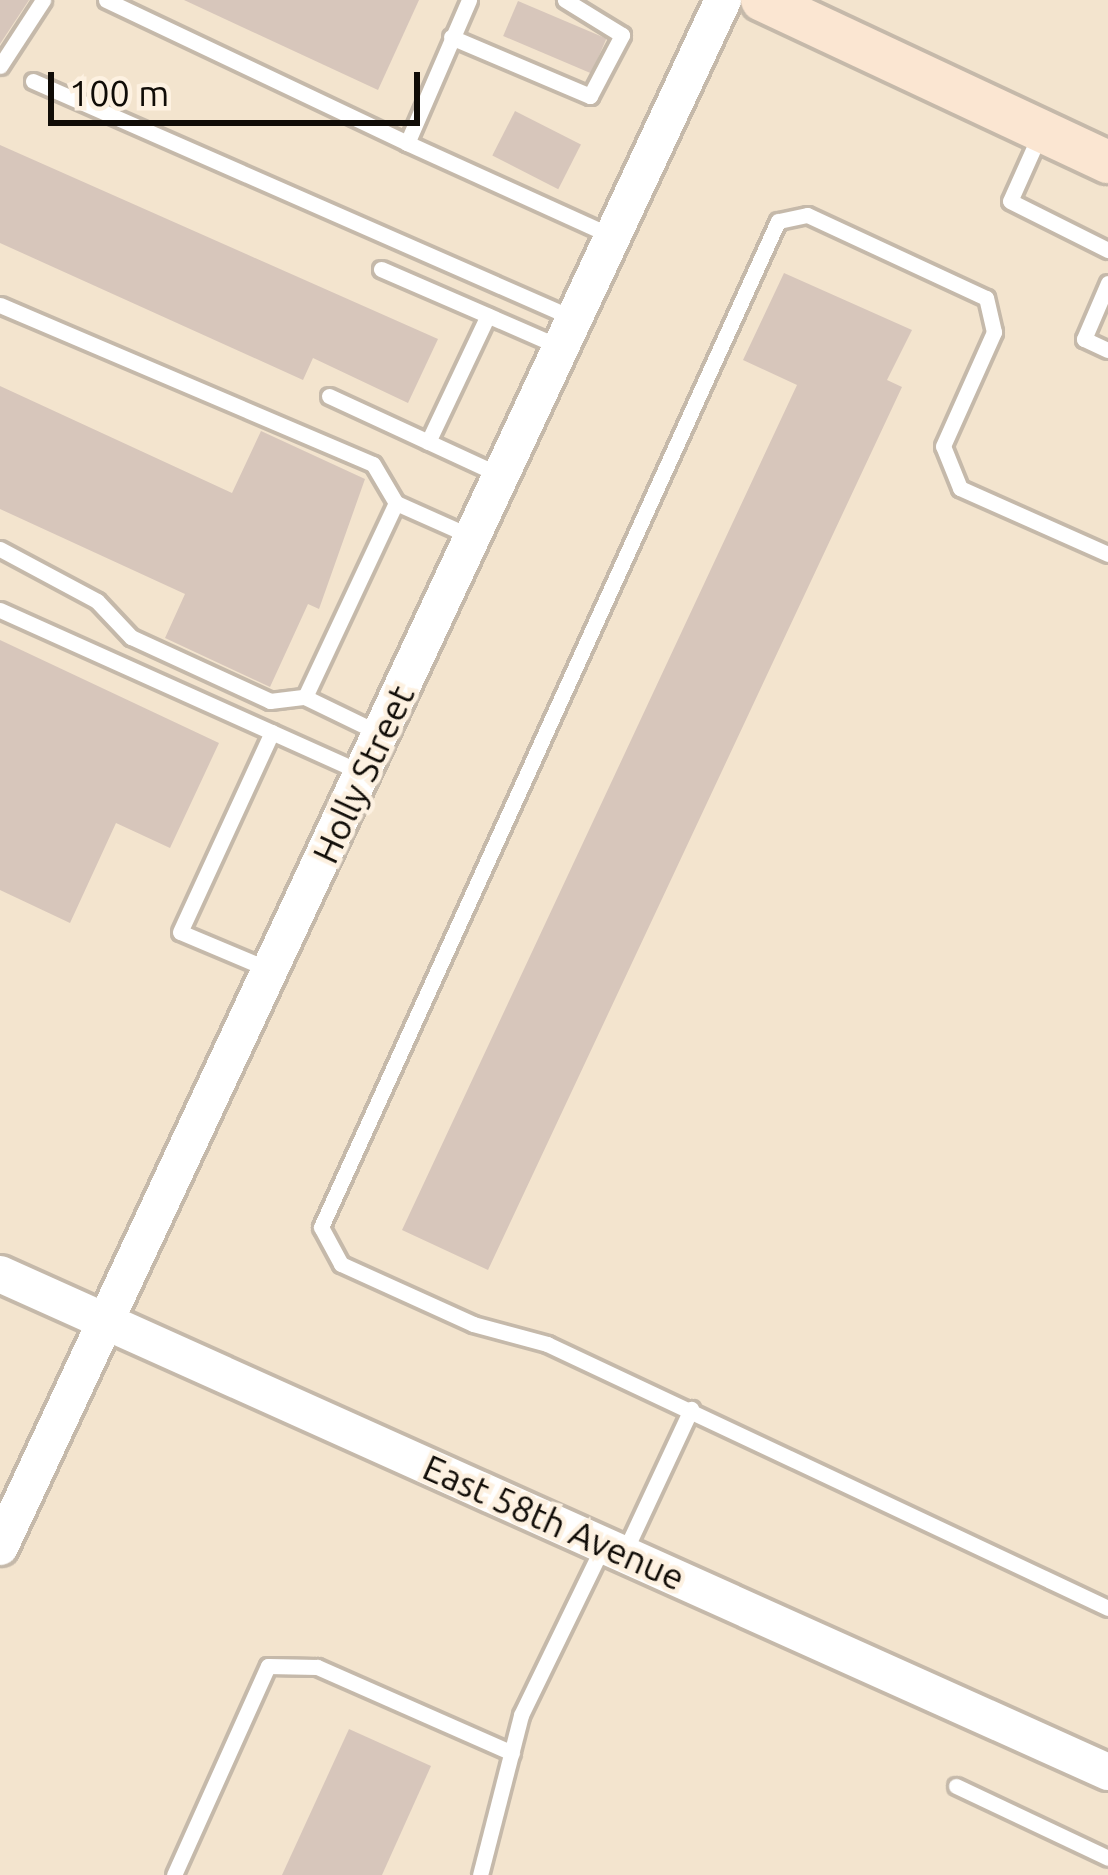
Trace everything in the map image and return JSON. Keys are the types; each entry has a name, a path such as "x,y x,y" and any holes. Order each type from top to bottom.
{"main road":[{"path":"762,0 1108,162"}],"street":[{"name":"Holly Street","path":"0,1546 723,0"},
{"name":"East 58th Avenue","path":"0,1274 1108,1772"}],"lane":[{"path":"0,66 43,0"},
{"path":"106,0 615,237"},
{"path":"407,143 469,0"},
{"path":"451,37 590,96 622,35 565,0"},
{"path":"33,81 569,334"},
{"path":"1041,131 1010,201 1108,250"},
{"path":"1108,554 960,488 943,446 994,332 986,298 807,215 778,221 321,1227 341,1264 692,1409 1108,1608"},
{"path":"381,269 488,315 569,334"},
{"path":"1108,283 1084,340 1108,350"},
{"path":"0,305 373,464 396,503 474,538"},
{"path":"428,442 488,315"},
{"path":"329,396 502,476"},
{"path":"305,698 396,503"},
{"path":"0,548 97,601 131,637 270,701 305,698 382,734"},
{"path":"0,610 364,773"},
{"path":"271,971 180,932 272,732"},
{"path":"481,1875 512,1753 614,1548 692,1409"},
{"path":"174,1875 268,1666 317,1667 512,1753"},
{"path":"956,1786 1108,1858"}],"shaded area":[{"path":"0,0 1108,0 1108,1875 0,1875"}],"building":[{"path":"0,0 29,0 0,44"},
{"path":"184,0 419,0 378,90"},
{"path":"518,1 606,39 592,73 503,36"},
{"path":"515,111 581,145 558,189 492,156"},
{"path":"0,145 438,339 408,403 313,358 303,380 0,243"},
{"path":"784,273 912,330 887,380 902,387 488,1270 402,1230 797,385 743,360"},
{"path":"0,386 232,493 261,431 365,479 319,609 308,604 270,687 165,638 185,594 0,509"},
{"path":"0,640 219,743 170,848 116,823 70,923 0,890"},
{"path":"349,1729 431,1766 382,1875 282,1875"}]}
